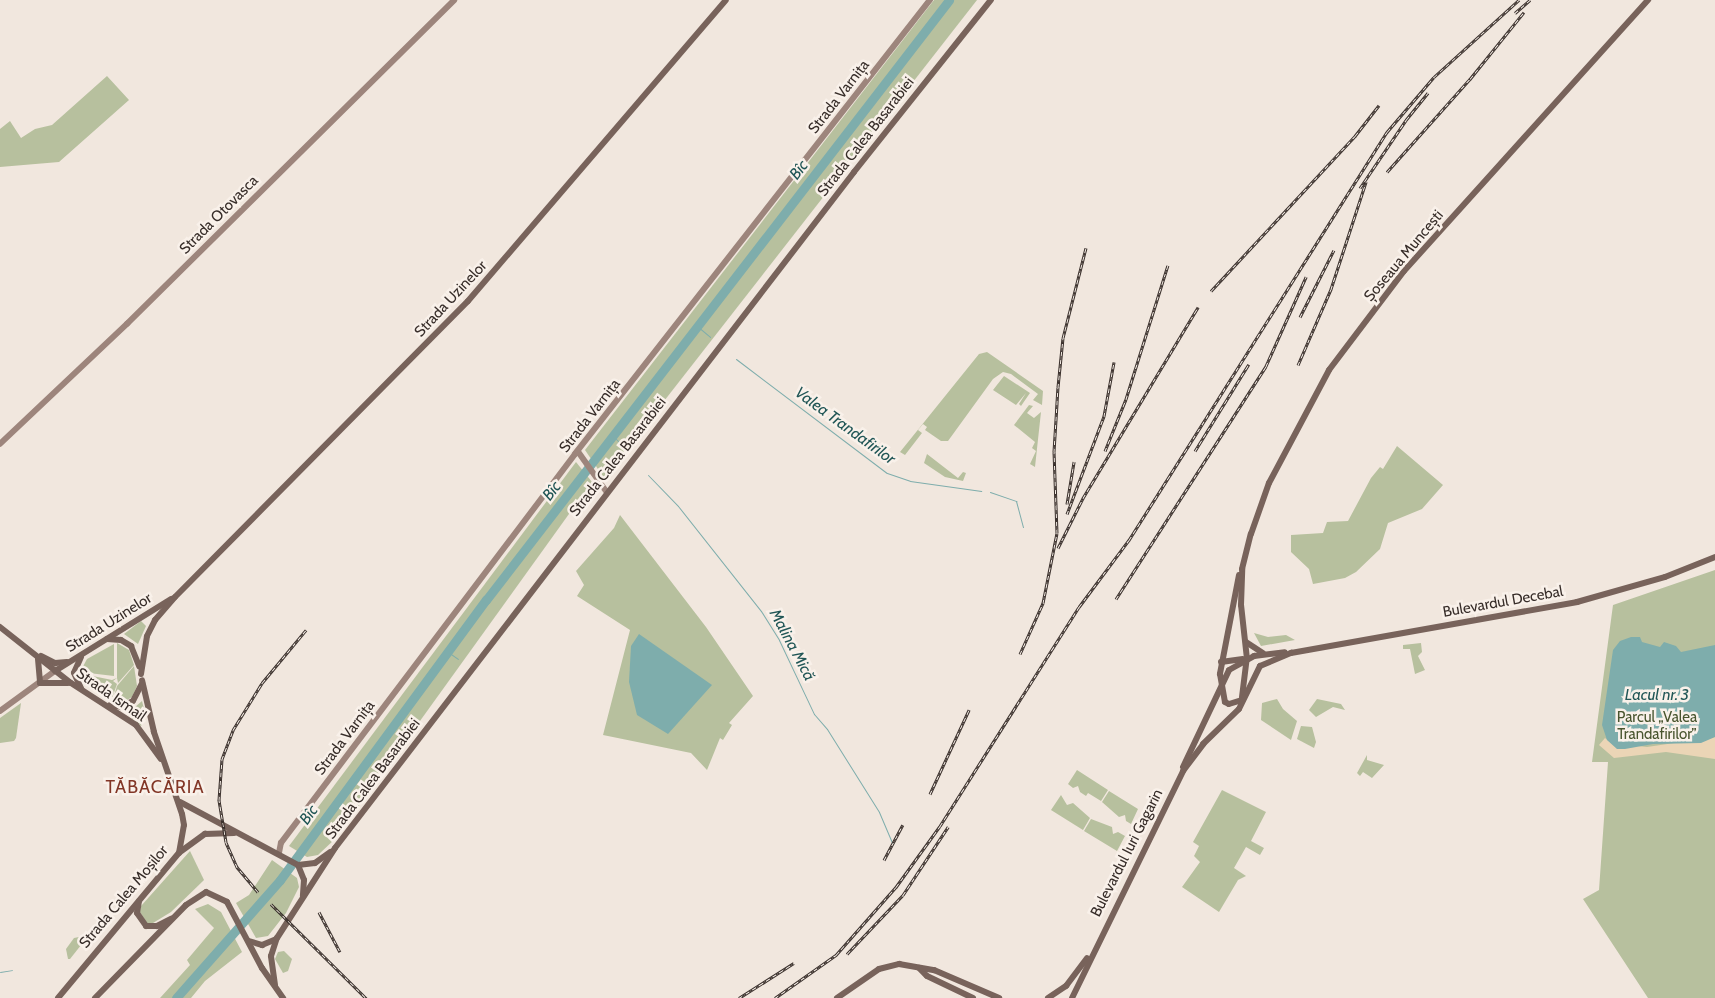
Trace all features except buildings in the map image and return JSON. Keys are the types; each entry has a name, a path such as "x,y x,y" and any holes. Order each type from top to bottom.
{"main road":[{"name":"Strada Uzinelor","path":"142,677 147,636 176,596 468,301 726,0"},
{"name":"Strada Calea Basarabiei","path":"275,985 271,956 277,938 335,848 607,492 991,0"},
{"name":"Șoseaua Muncești","path":"1220,686 1220,662 1228,626 1242,569 1269,483 1338,357 1404,270 1648,0"},
{"name":"Bulevardul Decebal","path":"1247,659 1265,653 1291,652 1577,602 1665,577 1715,556"},
{"name":"Șoseaua Muncești","path":"1242,569 1243,624 1247,659"},
{"name":"Strada Uzinelor","path":"55,672 176,596"},
{"path":"1228,626 1233,622 1243,624"},
{"path":"0,627 34,652 55,663 75,659"},
{"path":"101,702 115,707 126,706 139,694 142,677 131,646 115,639 104,640"},
{"path":"1246,642 1256,651 1265,653"},
{"path":"84,692 74,673 79,660 88,650"},
{"path":"34,652 41,667 40,683 71,683"},
{"name":"Strada Ismail","path":"34,652 55,672 140,729 165,767"},
{"name":"Bulevardul Decebal","path":"1242,700 1260,666 1291,652"},
{"path":"1220,662 1247,659"},
{"name":"Bulevardul Iuri Gagarin","path":"1072,998 1094,946 1183,770 1220,686 1229,670 1247,659"},
{"name":"Bulevardul Iuri Gagarin","path":"1183,770 1203,744 1235,715 1242,700 1247,659"},
{"name":"Strada Ismail","path":"142,677 165,767 180,802"},
{"path":"1220,686 1227,704 1242,700"},
{"path":"180,802 237,833 282,854 298,865 304,880 302,899"},
{"name":"Strada Calea Moșilor","path":"58,998 140,897 179,853 184,825 180,802"},
{"path":"179,853 205,834 237,833"},
{"path":"298,865 316,863 335,848"},
{"path":"95,998 193,899 206,892 227,902 262,968 283,998"},
{"path":"140,897 137,913 146,926 157,926 176,917"},
{"path":"249,941 262,945 277,938"},
{"name":"Bulevardul Iuri Gagarin","path":"1048,998 1070,981 1094,946"},
{"path":"836,998 885,966 899,964 934,970 999,998"},
{"path":"918,967 927,976 973,998"}],"street":[{"name":"Strada Otovasca","path":"0,444 121,331 454,0"},
{"name":"Strada Varnița","path":"282,854 281,843 579,453 930,0"},
{"path":"579,453 607,492"},
{"path":"0,711 55,672"}],"green space":[{"path":"934,0 977,0 604,478 585,450"},
{"path":"107,76 129,100 59,162 0,167 0,129 10,121 21,138 35,129 52,125"},
{"path":"987,352 1043,391 1042,405 1033,400 1038,394 1011,374 1003,372 993,379 948,441 941,441 925,430 927,427 923,424 918,430 922,433 905,455 900,452 979,354"},
{"path":"1004,376 1030,393 1021,406 1019,404 1026,393 1016,405 993,390"},
{"path":"1029,405 1033,406 1027,413 1034,418 1041,412 1035,467 1030,464 1036,451 1032,448 1035,442 1014,425"},
{"path":"1397,446 1443,485 1422,509 1388,523 1380,549 1356,572 1345,578 1313,584 1309,569 1291,552 1291,535 1323,533 1327,522 1348,521 1371,478 1380,467 1383,469"},
{"path":"927,454 958,478 963,472 966,473 963,481 945,477 924,463"},
{"path":"576,462 592,482 335,839 318,855 307,857 289,846"},
{"path":"620,515 706,627 753,696 729,723 732,725 723,740 720,738 707,770 691,753 603,735 630,630 577,596 584,585 576,571 614,528"},
{"name":"Parcul „Valea Trandafirilor”","path":"1715,570 1715,998 1648,998 1583,899 1599,890 1608,762 1592,762 1613,605"},
{"path":"141,621 146,626 138,644 124,634"},
{"path":"1254,633 1268,637 1286,635 1295,640 1261,646"},
{"path":"117,643 129,650 134,665 118,683 117,678"},
{"path":"1421,643 1422,652 1418,656 1425,670 1415,674 1410,649 1403,649 1403,645"},
{"path":"114,644 114,676 80,672 87,659"},
{"path":"134,666 137,686 132,697 124,702 112,703 117,686"},
{"path":"78,673 112,680 117,678 113,681 117,684 111,701 83,684"},
{"path":"1277,699 1283,709 1297,721 1291,740 1261,720 1262,703"},
{"path":"1317,699 1341,704 1345,710 1333,707 1316,717 1309,710"},
{"path":"142,701 146,717 141,726 127,714"},
{"path":"21,703 16,738 14,741 0,743 0,718"},
{"path":"1301,726 1312,727 1316,742 1314,748 1297,739"},
{"path":"1367,755 1367,760 1384,765 1372,778 1363,772 1360,776 1357,773"},
{"path":"1077,770 1108,790 1101,801 1088,793 1086,796 1080,792 1078,786 1073,788 1068,784"},
{"path":"1222,790 1266,812 1251,841 1264,848 1260,855 1246,847 1234,868 1246,876 1238,880 1219,912 1182,887 1200,862 1194,856 1199,846 1193,842"},
{"path":"1109,791 1138,809 1131,824 1126,821 1125,815 1119,817 1102,802"},
{"path":"1061,795 1067,805 1073,803 1090,818 1083,830 1051,810"},
{"path":"1091,819 1112,827 1113,834 1118,832 1125,836 1117,851 1084,831"},
{"path":"190,851 204,880 171,912 153,923 147,923 140,912 141,906"},
{"path":"272,860 297,878 299,887 286,913 268,936 256,938 236,903 249,895"},
{"path":"208,904 221,912 242,952 205,981 191,998 160,998 190,965 187,960 214,928 195,909"},
{"path":"89,935 70,959 68,959 66,949 74,938"},
{"path":"284,951 292,959 288,971 283,973 275,959 278,952"}],"sand":[{"path":"1715,737 1715,759 1666,752 1614,758 1599,745 1605,738 1611,743 1647,747"}],"water":[{"path":"639,634 712,685 668,734 637,715 629,682 631,646"},
{"name":"Lacul nr. 3","path":"1631,637 1640,637 1642,642 1660,647 1664,642 1676,646 1681,652 1715,645 1715,737 1701,743 1653,744 1625,749 1617,749 1607,740 1602,725 1613,650 1620,641"}],"waterway":[{"name":"Bîc","path":"176,998 280,880 486,600 949,0"},
{"name":"Valea Trandafirilor","path":"697,326 710,337"},
{"name":"Valea Trandafirilor","path":"736,359 887,473 910,481 981,491"},
{"name":"Malina Mică","path":"613,436 626,449"},
{"name":"Malina Mică","path":"648,475 678,506 761,611 779,640 814,714 827,729 879,812 892,843"},
{"name":"Valea Trandafirilor","path":"990,492 1016,501 1023,527"},
{"path":"448,652 458,659"},
{"path":"0,972 12,970"}],"railway":[{"path":"775,998 836,955 896,887 940,826 1079,607 1129,540 1387,132 1434,77 1519,0"},
{"path":"1515,13 1530,0"},
{"path":"1387,172 1470,79 1524,12"},
{"path":"1360,188 1406,120 1428,93"},
{"path":"1211,291 1355,136 1379,105"},
{"path":"1298,365 1331,289 1366,182"},
{"path":"1020,654 1043,603 1057,533 1054,452 1058,387 1063,338 1086,248"},
{"path":"1300,317 1334,250"},
{"path":"1105,451 1126,399 1168,265"},
{"path":"1116,599 1266,366 1306,277"},
{"path":"1058,548 1083,498 1198,307"},
{"path":"1067,514 1104,416 1114,362"},
{"path":"1195,451 1249,364"},
{"path":"1067,504 1074,462"},
{"path":"258,892 237,867 226,842 219,800 222,759 233,730 262,683 306,630"},
{"path":"930,794 969,710"},
{"path":"884,860 903,825"},
{"path":"847,954 903,895 948,827"},
{"path":"271,904 366,998"},
{"path":"319,912 340,952"},
{"path":"739,998 794,963"}],"district":[{"name":"TĂBĂCĂRIA","path":"155,787"}]}
